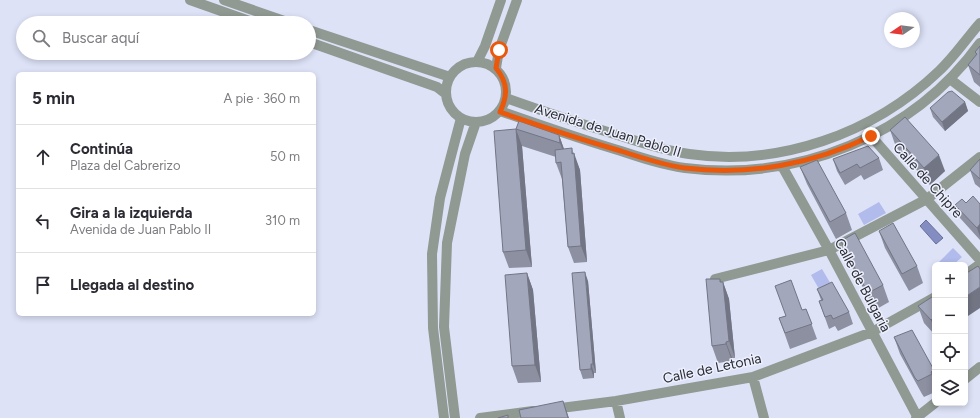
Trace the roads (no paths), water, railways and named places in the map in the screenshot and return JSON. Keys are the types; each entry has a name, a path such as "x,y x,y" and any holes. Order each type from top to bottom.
{"street":[{"path":"190,0 235,16"},
{"path":"224,0 270,16"},
{"path":"477,62 485,46 501,0"},
{"path":"496,68 499,50 517,0"},
{"name":"Avenida de Juan Pablo II","path":"506,98 660,148 689,154 770,155 824,142 850,131 907,98 939,71 980,23"},
{"path":"316,32 431,72 450,77"},
{"name":"Avenida de Juan Pablo II","path":"500,112 576,138 664,164 725,171 782,166 831,154 871,136 914,112 950,79 980,43"},
{"path":"316,44 436,87 446,94"},
{"path":"468,63 485,63 496,68 503,77 506,98 500,112 492,118 476,122 461,118 450,107 446,94 450,77 458,68 468,63"},
{"path":"950,79 980,102"},
{"path":"444,418 433,328 432,254 440,198 461,118"},
{"path":"455,418 444,327 447,243 465,154 476,122"},
{"name":"Calle de Chipre","path":"871,136 980,260"},
{"path":"715,279 829,250 927,199 980,157"},
{"name":"Calle de Bulgaria","path":"782,166 829,250 917,418"},
{"path":"968,273 980,264"},
{"name":"Calle de Letonia","path":"480,418 616,401 753,377 872,332 933,298"},
{"path":"968,377 980,367"},
{"path":"753,377 764,418"},
{"path":"616,401 620,418"},
{"path":"917,418 932,406"}]}
